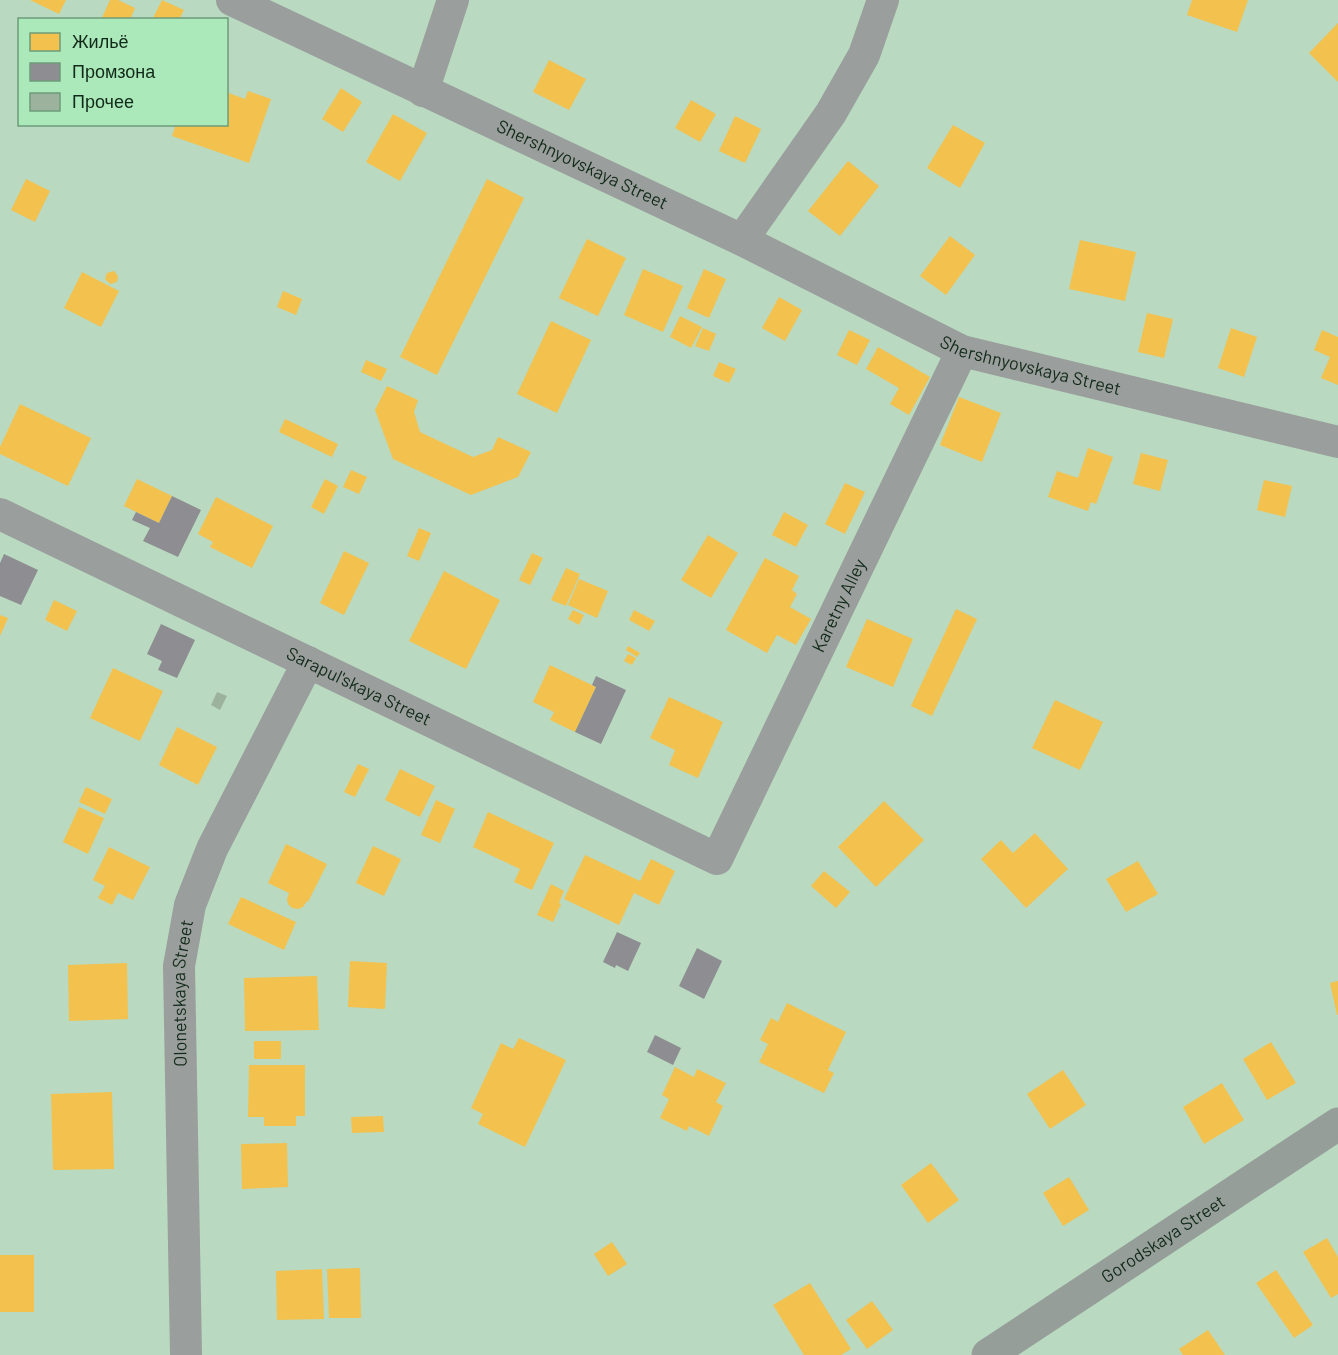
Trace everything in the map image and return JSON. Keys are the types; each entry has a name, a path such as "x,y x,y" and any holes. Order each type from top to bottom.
{"street":[{"name":"Shershnyovskaya Street","path":"232,0 742,240 962,351 1338,442"},
{"path":"423,91 453,0"},
{"path":"742,240 831,113 864,55 883,0"},
{"name":"Karetny Alley","path":"717,859 962,351"},
{"name":"Sarapul'skaya Street","path":"0,514 717,859"},
{"name":"Olonetskaya Street","path":"186,1355 179,966 190,905 212,849 308,662"},
{"name":"Gorodskaya Street","path":"988,1355 1338,1124"}],"building: Жильё":[{"path":"30,0 66,0 59,14"},
{"path":"110,0 118,0 135,8 131,18 102,18"},
{"path":"162,0 184,10 180,18 153,18"},
{"path":"1192,0 1248,0 1237,32 1187,15"},
{"path":"1338,23 1338,82 1309,53"},
{"path":"549,60 586,79 569,110 533,92"},
{"path":"341,88 362,102 343,132 322,119"},
{"path":"248,91 271,99 249,163 172,136 175,126 228,126 228,93 245,99"},
{"path":"691,100 716,114 700,142 675,128"},
{"path":"393,114 427,133 400,181 366,162"},
{"path":"735,116 761,129 745,163 719,151"},
{"path":"953,125 985,143 960,188 927,168"},
{"path":"848,161 879,186 840,236 808,211"},
{"path":"26,179 50,191 35,222 11,210"},
{"path":"487,179 524,198 437,375 400,357"},
{"path":"950,236 975,255 946,295 920,276"},
{"path":"587,239 626,258 598,316 559,298"},
{"path":"1080,240 1136,252 1125,301 1069,289"},
{"path":"643,269 683,286 663,332 624,315"},
{"path":"704,269 726,279 709,318 687,308"},
{"path":"114,271 118,276 117,282 110,284 105,279 107,273"},
{"path":"82,272 119,291 101,327 64,308"},
{"path":"283,291 302,299 296,315 277,307"},
{"path":"779,297 802,310 785,341 762,328"},
{"path":"1147,313 1173,319 1164,358 1138,352"},
{"path":"680,316 702,327 691,348 670,337"},
{"path":"551,321 591,340 557,413 517,394"},
{"path":"703,328 716,334 709,351 695,346"},
{"path":"1231,328 1257,337 1244,377 1218,368"},
{"path":"849,330 870,340 857,365 837,355"},
{"path":"1322,330 1338,337 1338,385 1321,378 1330,357 1314,350"},
{"path":"878,347 930,377 909,415 890,404 899,388 866,369"},
{"path":"366,360 387,369 381,381 361,372"},
{"path":"719,362 736,369 729,383 713,376"},
{"path":"387,386 418,400 414,412 420,432 473,457 492,450 498,437 531,452 518,477 471,495 393,459 375,410"},
{"path":"959,397 1001,413 982,462 940,445"},
{"path":"20,404 91,438 68,486 0,454 0,447"},
{"path":"285,419 338,444 332,457 279,432"},
{"path":"1088,448 1113,457 1096,504 1091,502 1088,511 1048,497 1057,471 1078,478"},
{"path":"1141,453 1168,460 1160,491 1133,484"},
{"path":"351,470 367,477 359,494 343,487"},
{"path":"137,479 172,496 159,523 124,506"},
{"path":"325,479 338,486 324,514 311,507"},
{"path":"1264,480 1292,486 1285,517 1257,510"},
{"path":"845,483 865,492 845,534 825,524"},
{"path":"216,497 273,526 252,568 210,547 213,542 198,534"},
{"path":"784,512 808,525 796,547 772,535"},
{"path":"419,528 431,533 419,561 407,556"},
{"path":"708,535 738,553 711,598 681,580"},
{"path":"344,551 369,563 344,615 320,603"},
{"path":"532,553 543,558 530,585 519,580"},
{"path":"765,558 799,576 792,590 797,594 790,607 811,619 796,645 777,635 767,653 726,630"},
{"path":"566,568 580,574 566,606 551,600"},
{"path":"444,571 500,600 466,669 409,641"},
{"path":"579,579 608,591 597,618 568,605"},
{"path":"54,600 77,611 67,631 45,620"},
{"path":"956,609 977,619 932,716 911,706"},
{"path":"573,610 584,615 579,625 568,619"},
{"path":"634,610 655,621 649,631 629,620"},
{"path":"0,615 8,618 0,636"},
{"path":"867,619 913,639 893,687 846,667"},
{"path":"628,646 640,653 637,657 626,650"},
{"path":"628,654 636,658 632,665 624,661"},
{"path":"550,665 596,687 575,732 550,720 554,712 533,702"},
{"path":"113,668 163,691 140,741 90,718"},
{"path":"669,697 723,722 698,778 669,765 675,750 650,738"},
{"path":"1055,700 1103,722 1080,770 1032,748"},
{"path":"177,727 217,747 198,785 159,765"},
{"path":"358,764 369,769 355,797 344,792"},
{"path":"400,769 435,786 420,817 385,800"},
{"path":"86,787 112,799 105,814 79,802"},
{"path":"436,800 455,809 440,843 421,835"},
{"path":"884,801 924,840 876,887 838,847"},
{"path":"79,807 104,818 88,854 63,842"},
{"path":"488,812 554,843 532,890 514,882 520,869 473,847"},
{"path":"1035,833 1068,869 1026,908 981,859 1001,840 1013,853"},
{"path":"286,844 327,864 308,902 298,909 288,904 289,893 268,883"},
{"path":"373,846 401,859 384,896 356,883"},
{"path":"109,847 150,867 133,900 118,893 112,905 98,898 105,886 93,880"},
{"path":"585,855 640,881 651,859 675,871 659,905 634,893 619,925 564,899"},
{"path":"1138,861 1158,894 1126,912 1106,879"},
{"path":"824,871 850,892 836,908 811,886"},
{"path":"551,884 564,891 553,922 537,915"},
{"path":"241,897 296,922 284,950 228,924"},
{"path":"350,961 387,963 385,1009 348,1007"},
{"path":"127,963 128,1019 69,1021 68,965"},
{"path":"317,976 319,1030 245,1031 244,978"},
{"path":"1338,981 1338,1015 1337,1015 1330,983"},
{"path":"787,1003 846,1032 828,1070 834,1073 824,1093 759,1062 768,1044 760,1040 771,1018 778,1022"},
{"path":"519,1038 566,1060 525,1147 478,1124 483,1114 471,1108 501,1043 513,1049"},
{"path":"254,1041 281,1041 281,1059 254,1059"},
{"path":"1271,1042 1296,1083 1267,1100 1243,1059"},
{"path":"249,1065 305,1065 305,1116 296,1116 296,1126 264,1126 264,1117 248,1117"},
{"path":"675,1067 694,1077 697,1069 726,1083 716,1102 723,1106 709,1136 689,1126 687,1131 660,1118 669,1099 662,1095"},
{"path":"1063,1070 1086,1105 1050,1129 1027,1094"},
{"path":"1222,1083 1244,1120 1204,1144 1183,1107"},
{"path":"112,1092 114,1169 53,1170 51,1094"},
{"path":"383,1116 384,1132 352,1133 351,1117"},
{"path":"287,1143 288,1187 242,1189 241,1144"},
{"path":"931,1163 959,1200 928,1223 901,1185"},
{"path":"1069,1177 1089,1210 1063,1226 1043,1193"},
{"path":"1327,1238 1338,1257 1338,1294 1331,1298 1303,1252"},
{"path":"612,1242 627,1264 608,1276 594,1254"},
{"path":"0,1255 34,1255 34,1312 0,1312"},
{"path":"360,1268 361,1318 329,1318 327,1269"},
{"path":"322,1269 324,1319 277,1320 276,1271"},
{"path":"1276,1270 1313,1325 1294,1338 1256,1283"},
{"path":"810,1283 851,1349 841,1355 804,1355 773,1305"},
{"path":"872,1301 893,1330 867,1349 846,1320"},
{"path":"1208,1330 1225,1355 1183,1355 1179,1349"}],"building: Промзона":[{"path":"172,496 201,510 178,557 143,541 150,528 132,520 136,512 159,523"},
{"path":"4,554 38,570 21,605 0,596 0,563"},
{"path":"161,624 195,640 177,678 158,670 162,661 147,654"},
{"path":"596,676 626,690 601,744 575,732 596,687 592,685"},
{"path":"617,932 641,943 628,971 603,962"},
{"path":"697,948 722,961 704,999 679,986"},
{"path":"655,1035 681,1048 673,1065 647,1052"}],"building: Прочее":[{"path":"217,692 227,696 220,710 211,705"}]}
